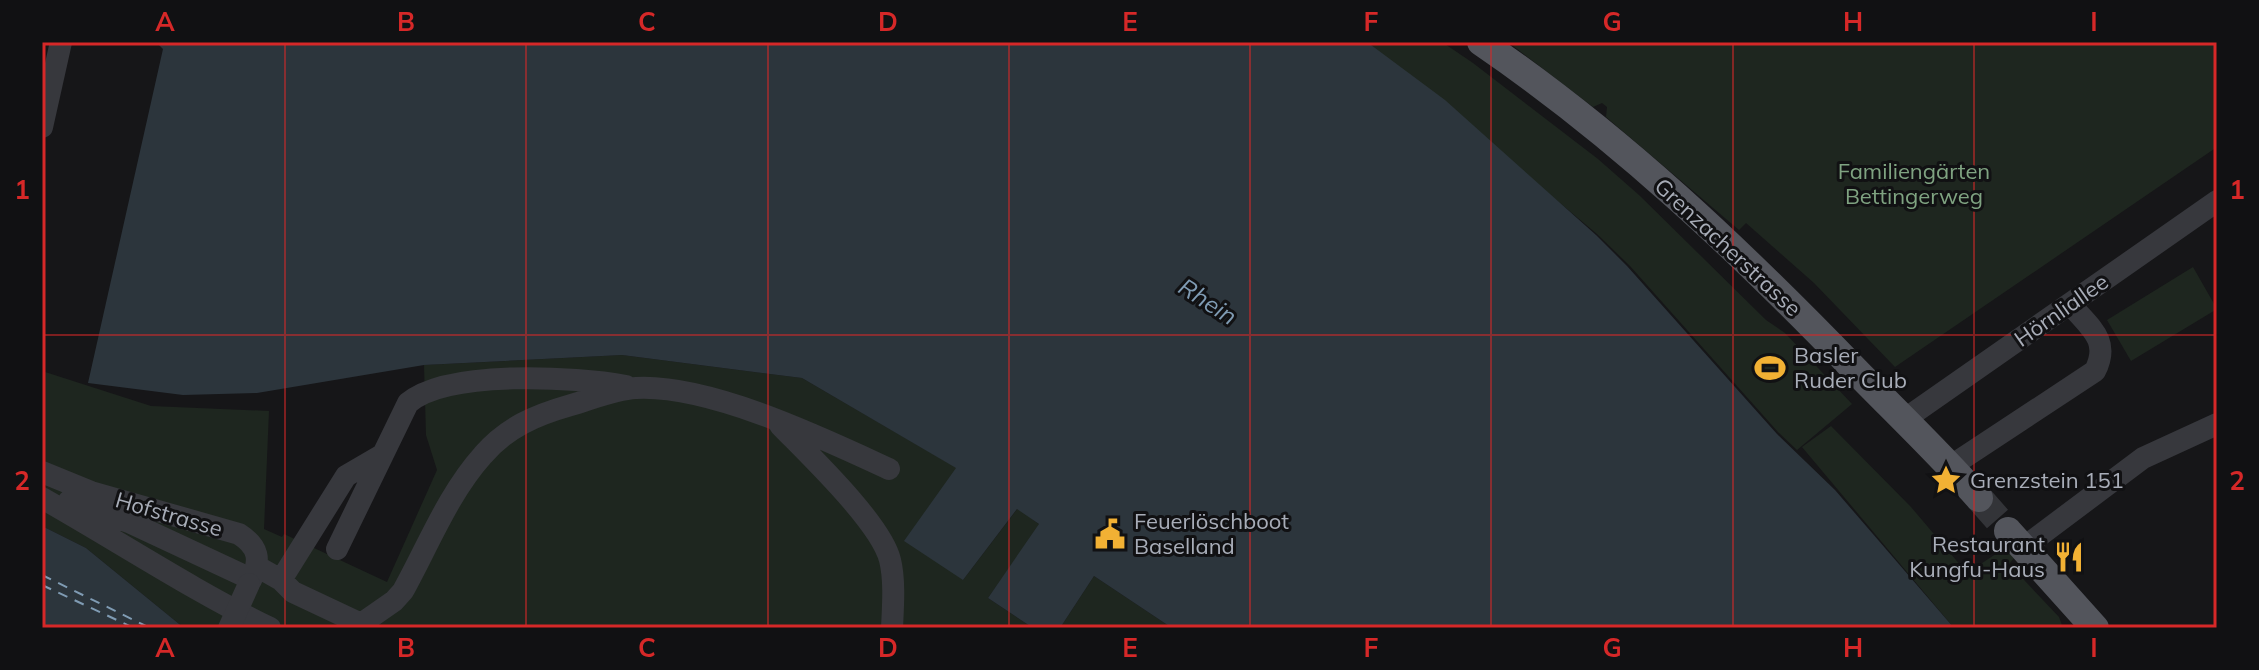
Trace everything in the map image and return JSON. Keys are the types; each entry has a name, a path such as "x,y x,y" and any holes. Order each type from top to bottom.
{"main road":[{"name":"Grenzacherstrasse","path":"1481,42 1590,123 1688,206 1792,305 1979,498"},
{"path":"2016,539 2095,628"}],"street":[{"path":"42,127 61,42"},
{"name":"Hörnliallee","path":"1905,419 2217,201"},
{"path":"1954,469 2095,371 2103,356 2099,339 2070,304"},
{"path":"337,549 408,403 419,393 445,385 525,379 590,379 635,388 680,391 817,435 889,469"},
{"path":"42,498 73,502 129,522 253,577 281,580 293,592 365,626 403,591 460,486 500,437 541,414 635,388"},
{"path":"776,421 818,464 876,532 890,558 892,628"},
{"path":"2016,539 2143,458 2217,424"},
{"path":"281,580 346,476 383,454"},
{"name":"Hofstrasse","path":"42,472 91,492 239,534 255,547 258,556 253,577"},
{"path":"42,498 224,606 270,628"},
{"path":"229,628 253,577"}],"green space":[{"path":"1367,42 1442,42 1473,63 1598,159 1639,195 1766,320 1785,333 1852,404 1797,450 1630,266 1597,234"},
{"name":"Familiengärten Bettingerweg","path":"1508,42 2217,42 2217,147 1895,367 1814,283 1746,223 1739,230 1606,117 1607,107 1602,103 1593,107"},
{"path":"2193,267 2217,309 2131,361 2107,320"},
{"path":"622,355 802,378 957,468 963,580 1018,508 1040,525 988,598 1033,628 184,628 86,548 42,526 42,371 151,406 269,411 264,529 282,537 284,534 387,582 437,470 426,435 424,365"},
{"path":"1831,426 1911,507 1967,573 2017,540 2023,548 2009,564 2059,617 2063,628 1954,628 1802,447"},
{"path":"1094,576 1172,628 1060,628"}],"water":[{"name":"Rhein","path":"156,42 1367,42 1445,100 1596,235 1777,434 1835,490 1954,628 1172,628 1094,576 1060,628 1033,628 988,598 1039,524 1017,509 963,580 904,541 956,468 802,378 622,355 424,365 257,393 183,395 88,383 163,49"},
{"path":"42,526 86,548 184,628 42,628"}],"ferry route":[{"path":"42,575 150,628"},
{"path":"42,585 134,628"}],"tunnel":[{"path":"1979,498 2008,531"}],"place":[{"name":"Basler Ruder Club","path":"1770,368"},
{"name":"Grenzstein 151","path":"1946,480"},
{"name":"Feuerlöschboot Baselland","path":"1110,534"},
{"name":"Restaurant Kungfu-Haus","path":"2069,557"}]}
